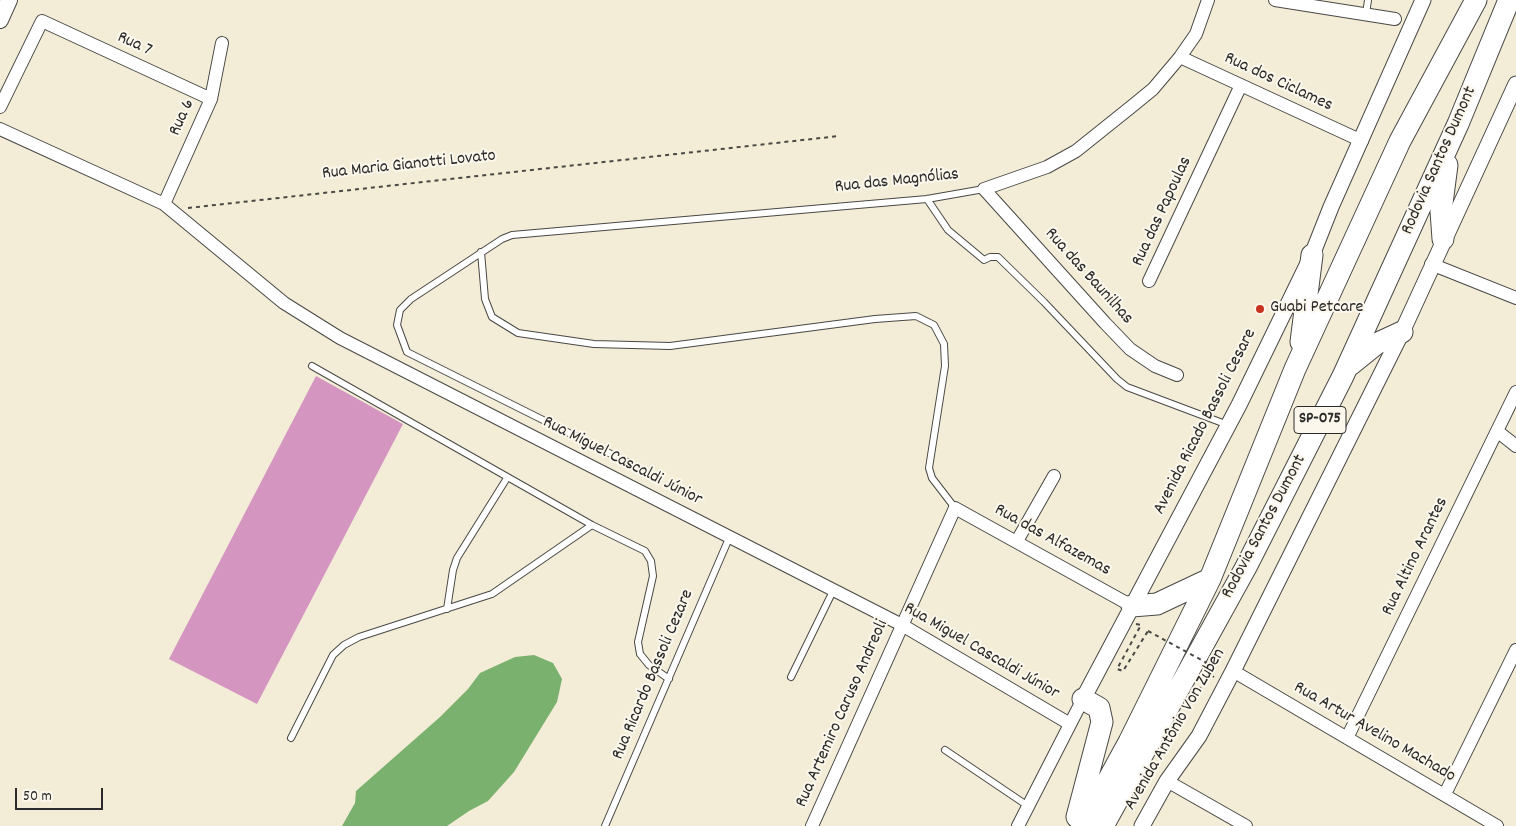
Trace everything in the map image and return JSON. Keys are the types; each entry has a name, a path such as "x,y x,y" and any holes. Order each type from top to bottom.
{"highway":[{"name":"Rodovia Santos Dumont","path":"1083,826 1128,742 1210,579 1295,369 1400,141 1476,0"},
{"name":"Rodovia Santos Dumont","path":"1103,826 1246,567 1343,376 1458,124 1509,0"},
{"path":"1443,239 1441,211 1444,182 1458,124"},
{"path":"1295,369 1307,304 1312,255"},
{"path":"1343,376 1367,350 1402,332"},
{"path":"1128,614 1157,604 1210,579"},
{"path":"1075,826 1102,722 1099,708 1083,699"}],"main road":[{"path":"0,20 9,0"}],"street":[{"name":"Rua das Magnólias","path":"984,189 1047,167 1076,151 1152,89 1180,57 1196,34 1208,0"},
{"name":"Avenida Ricado Bassoli Cesare","path":"1018,826 1083,699 1229,426 1312,255 1331,207 1362,141 1423,0"},
{"path":"1283,1 1328,4 1395,19"},
{"name":"Rua 7","path":"0,107 42,21 211,100"},
{"name":"Rua 6","path":"169,207 211,100 222,44"},
{"name":"Rua dos Ciclames","path":"1180,57 1362,141"},
{"name":"Avenida Antônio Von Zuben","path":"1142,826 1167,781 1199,736 1234,671 1402,332 1443,239 1516,84"},
{"name":"Rua das Papoulas","path":"1149,281 1208,158 1240,85"},
{"path":"0,129 169,207"},
{"name":"Rua das Baunilhas","path":"984,189 1130,349 1155,366 1176,375"},
{"name":"Rua Miguel Cascaldi Júnior","path":"169,207 284,303 340,338 902,625 1070,724"},
{"path":"1432,264 1516,298"},
{"name":"Rua Altino Arantes","path":"1347,738 1516,392"},
{"path":"1497,431 1516,446"},
{"path":"1017,541 1054,476"},
{"name":"Rua das Alfazemas","path":"955,508 1017,541 1128,614"},
{"name":"Rua Artemiro Caruso Andreoli","path":"812,826 955,508"},
{"path":"1445,794 1516,650"},
{"name":"Rua Artur Avelino Machado","path":"1234,671 1497,826"},
{"path":"1167,781 1246,826"}],"lane":[{"path":"1366,14 1368,0"},
{"name":"Rua das Magnólias","path":"481,252 502,239 512,236 927,199 984,189"},
{"path":"927,199 948,230 984,260 990,256 998,257 1127,387 1229,426"},
{"path":"627,462 408,352 397,325 400,310 411,299 481,252 485,300 492,317 518,333 594,344 670,346 875,318 916,316 934,325 944,344 945,366 929,468 932,478 955,508"},
{"path":"312,366 507,478 592,525 645,551 651,561 653,576 638,642 640,654 649,665 669,680"},
{"path":"447,609 453,570 457,558 507,478"},
{"path":"292,738 333,655 344,645 359,637 492,594 592,525"},
{"name":"Rua Ricardo Bassoli Cezare","path":"605,826 730,536"},
{"path":"791,677 833,590"},
{"path":"945,750 1028,806"}],"path":[{"name":"Rua Maria Gianotti Lovato","path":"169,207 839,136"},
{"path":"1128,614 1141,626 1117,669 1122,672 1148,631 1206,663"}],"green space":[{"path":"534,655 553,663 562,679 557,702 514,772 488,801 447,826 342,826 355,803 356,791 440,717 468,689 480,673 515,657"}],"building":[{"path":"316,376 403,424 257,704 169,659"}],"place":[{"name":"Guabi Petcare","path":"1260,309"}]}
